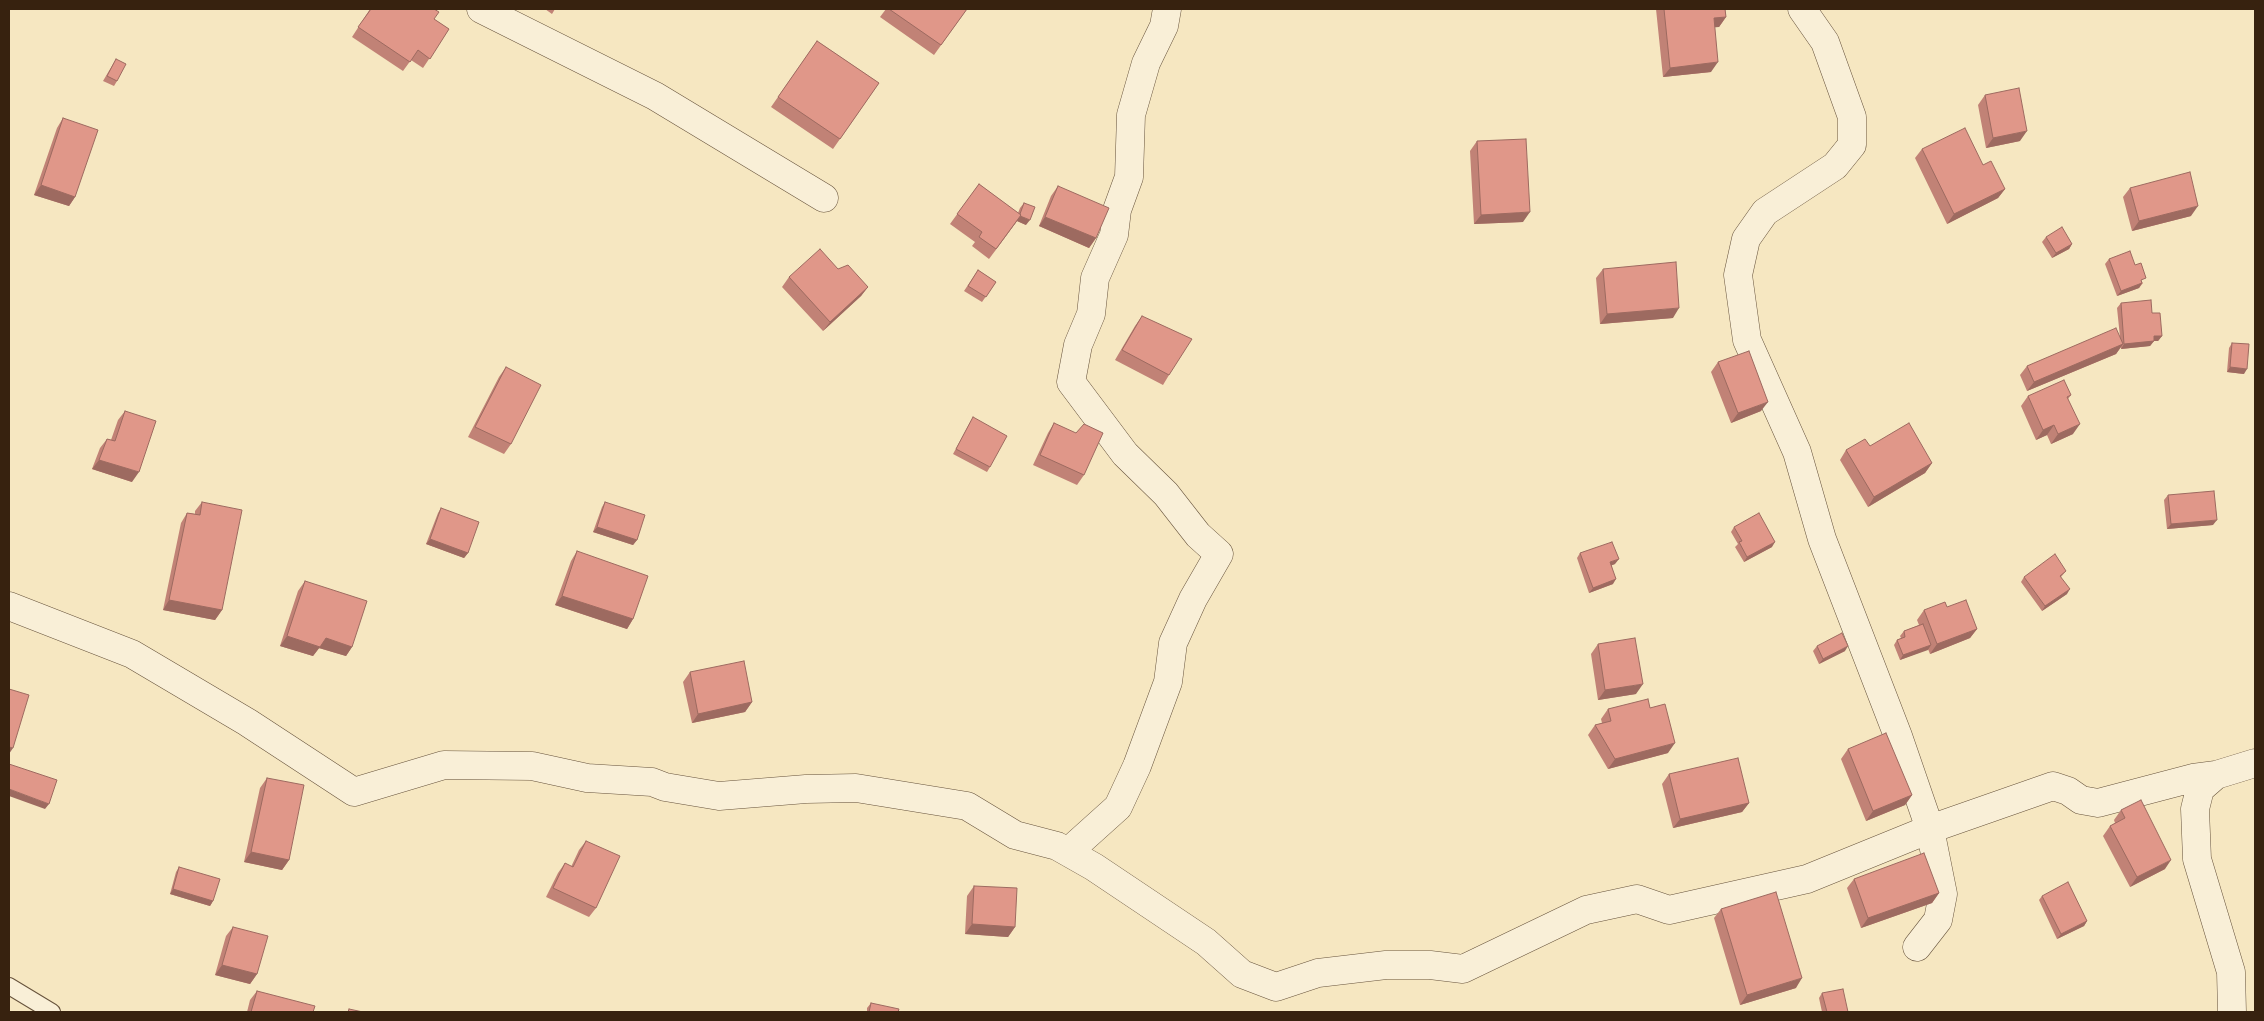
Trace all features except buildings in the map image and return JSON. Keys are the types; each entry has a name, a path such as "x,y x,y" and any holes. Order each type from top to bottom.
{"street":[{"path":"481,9 654,96 824,198"},
{"path":"1068,852 1118,807 1137,766 1168,682 1173,643 1193,599 1219,554 1198,535 1166,494 1125,454 1071,382 1078,345 1092,314 1094,278 1114,235 1117,210 1129,177 1131,114 1146,63 1164,26 1167,9"},
{"path":"1802,9 1825,42 1852,117 1852,145 1835,166 1765,212 1746,239 1738,275 1747,340 1797,452 1822,539 1898,736 1930,829 1943,894 1938,920 1917,947"},
{"path":"9,606 132,654 247,722 354,792 444,765 532,766 587,778 652,782 665,788 719,796 806,789 856,788 966,806 1016,835 1057,846 1068,852 1206,942 1242,974 1276,987 1318,973 1386,965 1463,969 1586,910 1637,900 1669,910 1807,879 1930,829 2053,786 2068,791 2081,800 2098,802 2193,778 2216,775 2255,764"},
{"path":"2216,775 2200,789 2195,809 2197,859 2231,972 2232,1012"}],"lane":[{"path":"9,986 52,1012"}]}
